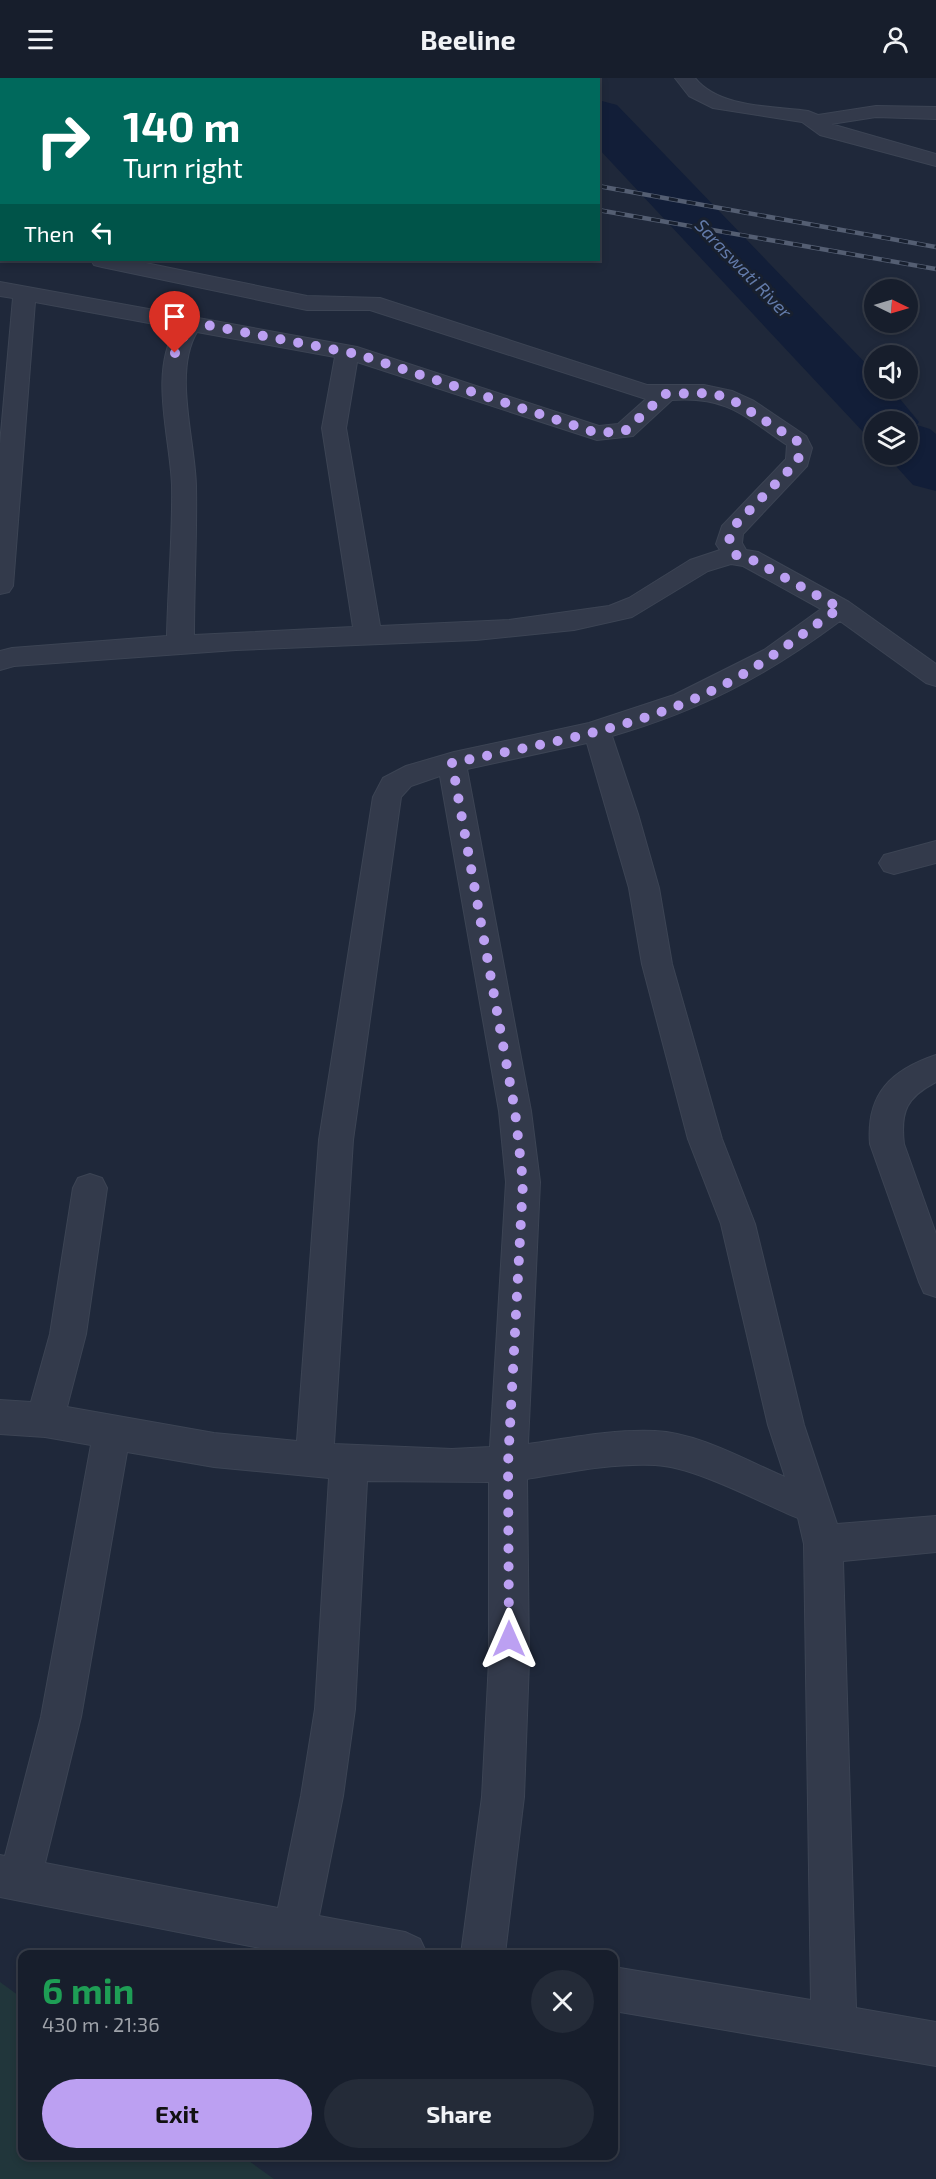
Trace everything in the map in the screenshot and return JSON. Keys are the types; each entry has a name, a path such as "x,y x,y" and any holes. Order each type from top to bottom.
{"street":[{"path":"685,78 696,92 720,104 802,116 816,122 827,131 936,160"},
{"path":"816,122 864,112 936,113"},
{"path":"107,261 307,303 372,303 643,391 665,394 703,392 724,397 797,441 800,448 798,461 731,532 729,544 736,555"},
{"path":"0,289 346,352 597,433 625,431 665,394"},
{"path":"0,586 26,292"},
{"path":"180,645 184,486 174,368 175,353 191,322"},
{"path":"346,352 334,428 368,636"},
{"path":"0,661 12,657 83,651 368,636 565,622 602,617 638,604 668,583 694,569 723,556 736,555 749,558 840,608 936,677"},
{"path":"294,1934 322,1796 335,1709 331,1462 336,1140 387,797 393,784 405,777 452,763 597,732 672,708 728,682 777,655 840,608"},
{"path":"597,732 624,814 644,888 657,964 705,1139 738,1224 786,1425 814,1507 823,1544 834,2026"},
{"path":"452,763 515,1111 523,1182 508,1464 509,1661 504,1785 483,1950"},
{"path":"894,863 936,852"},
{"path":"936,1068 916,1075 895,1095 883,1124 887,1144 936,1282"},
{"path":"45,1420 68,1334 90,1188"},
{"path":"0,1417 45,1420 214,1450 331,1462 508,1464 605,1450 657,1448 695,1457 814,1507"},
{"path":"112,1431 61,1717 10,1878 383,1950"},
{"path":"823,1544 936,1534"},
{"path":"618,1990 936,2044"}],"green space":[{"path":"0,1982 18,1995 18,2160 248,2160 274,2179 0,2179"}],"waterway":[{"name":"Saraswati River","path":"600,118 878,411"},
{"name":"Saraswati River","path":"918,452 936,471"}],"railway":[{"path":"600,186 936,247"},
{"path":"600,210 936,269"}],"route":[{"path":"175,353 191,322 357,354 582,430 597,433 612,434 625,431 665,394 713,393 734,401 797,441 800,448 798,461 735,525 729,538 729,544 736,555 749,558 840,608 777,655 728,682 672,708 597,732 452,763 515,1111 523,1182 508,1464 509,1639"}]}
